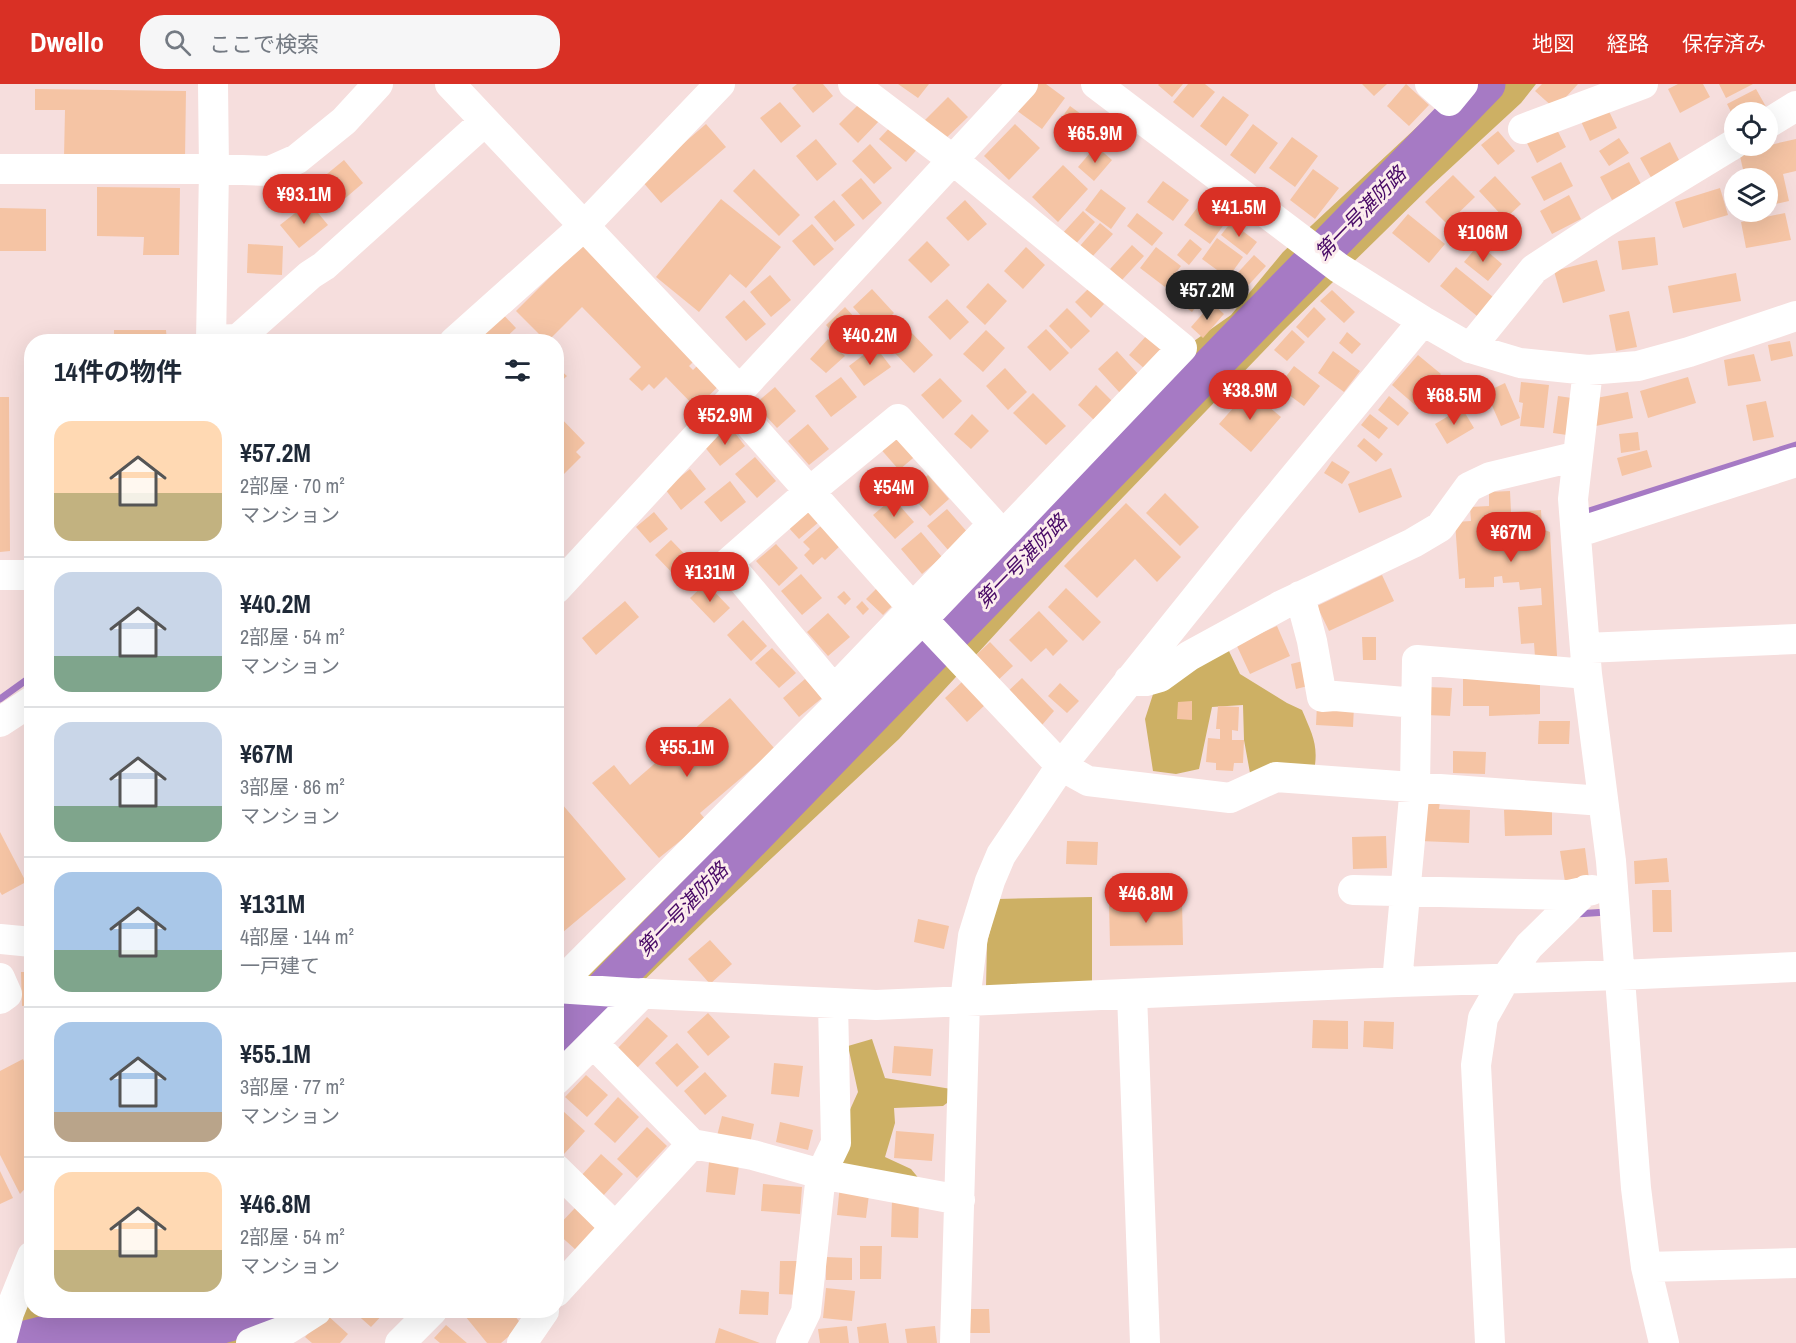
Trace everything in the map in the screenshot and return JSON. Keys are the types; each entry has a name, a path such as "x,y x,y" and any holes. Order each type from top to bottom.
{"street":[{"path":"211,334 213,84"},
{"path":"0,169 270,171 297,159 344,121 378,84"},
{"path":"450,84 578,218 735,397 810,492 959,659 1061,766 1088,781 1230,798 1276,777 1603,801"},
{"path":"462,334 578,218 720,84"},
{"path":"564,984 1182,348 953,160 853,84"},
{"path":"564,580 1023,84"},
{"path":"1096,84 1339,268 1470,348 1520,363 1588,370 1638,366 1689,352 1796,316"},
{"path":"1430,84 1449,101 1463,84"},
{"path":"1523,129 1643,84"},
{"path":"1778,117 1796,106"},
{"path":"244,334 310,275 324,266 485,121"},
{"path":"1470,348 1534,269 1604,222 1724,150"},
{"path":"955,1343 965,1001 973,936 990,881 1001,855 1061,766 1253,526 1423,321"},
{"path":"1490,1343 1476,1065 1483,1018 1504,979 1529,946 1599,890 1611,861 1586,661 1582,530 1573,499 1588,370"},
{"path":"898,419 993,524 921,617 834,690 728,563 810,492 898,419"},
{"path":"1129,680 1146,681 1160,677 1189,656 1282,605 1413,543 1440,527 1469,488 1490,477 1578,456"},
{"path":"1582,530 1796,462"},
{"path":"0,575 24,575"},
{"path":"1300,596 1312,641 1322,697 1335,696 1416,703"},
{"path":"1397,982 1415,786 1417,660 1586,661 1796,639"},
{"path":"0,722 24,706"},
{"path":"1353,890 1569,895 1599,890"},
{"path":"1599,890 1620,975 1635,1177 1646,1267 1664,1343"},
{"path":"0,939 24,941"},
{"path":"564,988 876,1005 1796,967"},
{"path":"0,978 7,994 0,999"},
{"path":"564,1072 637,993"},
{"path":"1132,994 1145,1343"},
{"path":"791,1343 806,1312 821,1174 836,1143 833,1003"},
{"path":"593,1043 692,1144 753,1155 821,1174 960,1200"},
{"path":"564,1285 692,1144"},
{"path":"564,1177 615,1227"},
{"path":"1646,1267 1796,1263"},
{"path":"1,1343 18,1307 24,1285"},
{"path":"251,1343 288,1329 305,1318"},
{"path":"400,1343 425,1318"},
{"path":"522,1343 538,1318"}],"shaded area":[{"path":"1463,84 1536,84 1521,103 1431,186 1283,331 1075,547 899,739 631,993 564,1069 564,992 1177,353 1231,315 1283,252"},
{"path":"1227,647 1240,674 1302,710 1312,733 1315,747 1314,771 1250,773 1244,740 1243,705 1212,707 1199,769 1176,774 1153,771 1145,719 1156,685"},
{"path":"1092,897 1092,981 986,987 987,943 998,899"},
{"path":"872,1039 885,1078 963,1091 943,1106 894,1108 895,1123 885,1157 911,1169 925,1186 824,1167 858,1092 848,1046"},
{"path":"6,1303 24,1304 24,1318 300,1318 245,1343 0,1343"}],"building":[{"path":"797,84 823,84 833,96 813,113 792,88"},
{"path":"898,84 929,84 918,98"},
{"path":"1035,84 1046,84 1065,98 1042,129 1016,110"},
{"path":"1159,84 1183,84 1172,97"},
{"path":"1188,84 1205,84 1215,92 1193,118 1173,102"},
{"path":"1362,84 1387,84 1374,96"},
{"path":"1406,84 1429,105 1409,126 1387,106"},
{"path":"1542,84 1578,84 1555,109 1535,91"},
{"path":"1678,84 1703,84 1710,97 1680,113 1668,89"},
{"path":"1719,84 1753,84 1726,98"},
{"path":"35,89 186,91 185,159 64,157 65,110 35,110"},
{"path":"1756,89 1763,102 1731,102"},
{"path":"1223,96 1249,115 1226,146 1200,126"},
{"path":"948,97 968,117 942,142 923,122"},
{"path":"862,101 881,119 858,143 839,124"},
{"path":"780,102 801,126 781,143 760,118"},
{"path":"1606,105 1617,128 1590,141 1579,117"},
{"path":"1070,106 1096,125 1081,146 1055,127"},
{"path":"894,123 920,146 906,162 879,139"},
{"path":"706,124 726,147 661,203 641,180"},
{"path":"1015,124 1040,148 1009,180 984,156"},
{"path":"1253,124 1278,143 1255,174 1230,155"},
{"path":"1554,124 1566,147 1537,163 1525,139"},
{"path":"1498,131 1515,151 1498,165 1481,145"},
{"path":"1292,137 1318,156 1295,187 1269,168"},
{"path":"1619,138 1629,153 1609,166 1599,151"},
{"path":"816,139 837,164 817,181 796,156"},
{"path":"1796,139 1796,171 1783,174 1789,201 1778,204 1778,168 1743,168 1740,156 1778,156 1778,143"},
{"path":"1670,142 1682,166 1653,181 1640,158"},
{"path":"870,144 892,168 874,184 852,161"},
{"path":"1096,146 1112,160 1094,181 1078,167"},
{"path":"344,160 363,183 335,207 316,183"},
{"path":"1561,162 1573,186 1544,201 1531,177"},
{"path":"1629,162 1641,184 1612,200 1600,177"},
{"path":"1063,165 1088,189 1058,222 1032,197"},
{"path":"754,169 800,215 779,236 733,191"},
{"path":"1313,169 1339,188 1315,219 1290,200"},
{"path":"1453,175 1475,197 1447,224 1425,202"},
{"path":"1495,176 1521,204 1505,219 1479,191"},
{"path":"861,178 882,203 863,220 841,195"},
{"path":"1163,181 1189,200 1173,221 1147,202"},
{"path":"97,187 180,188 179,255 143,255 144,237 97,236"},
{"path":"1720,188 1724,202 1724,216 1683,228 1675,202"},
{"path":"1101,189 1126,208 1111,229 1085,210"},
{"path":"1569,195 1581,219 1552,234 1540,211"},
{"path":"721,199 781,247 746,288 730,274 699,312 656,277"},
{"path":"834,200 855,225 835,242 814,217"},
{"path":"965,200 987,224 968,241 946,218"},
{"path":"309,202 328,225 299,248 280,225"},
{"path":"1200,204 1225,223 1210,244 1184,225"},
{"path":"0,208 46,209 46,251 0,251"},
{"path":"1083,211 1095,222 1074,246 1061,235"},
{"path":"1137,213 1163,233 1152,246 1127,226"},
{"path":"1785,213 1791,240 1746,248 1741,222 1778,222 1778,214"},
{"path":"1408,214 1445,244 1429,263 1392,233"},
{"path":"1231,222 1257,242 1247,255 1221,235"},
{"path":"1100,223 1113,234 1091,258 1079,247"},
{"path":"812,224 834,249 814,266 792,241"},
{"path":"1655,237 1658,265 1622,270 1618,241"},
{"path":"1217,238 1243,257 1228,278 1202,259"},
{"path":"1190,239 1202,249 1189,265 1177,255"},
{"path":"927,241 950,265 931,283 908,260"},
{"path":"584,243 698,357 689,366 693,370 704,359 725,380 696,408 666,377 654,389 649,384 642,391 629,379 641,367 582,307 555,334 539,334 516,311"},
{"path":"248,244 283,246 282,275 247,273"},
{"path":"1479,244 1502,264 1488,281 1464,262"},
{"path":"1132,245 1144,256 1122,280 1110,269"},
{"path":"1026,247 1045,265 1023,289 1004,271"},
{"path":"1156,247 1181,266 1165,287 1140,268"},
{"path":"1254,255 1266,266 1244,290 1232,279"},
{"path":"1597,260 1605,291 1563,303 1554,271"},
{"path":"1456,267 1493,297 1477,316 1440,286"},
{"path":"1182,272 1208,291 1192,312 1166,293"},
{"path":"1736,273 1741,301 1673,313 1668,286"},
{"path":"770,275 791,300 771,317 750,292"},
{"path":"988,283 1007,301 985,325 966,307"},
{"path":"872,289 894,313 875,331 853,307"},
{"path":"1088,289 1104,304 1091,318 1075,302"},
{"path":"1332,290 1355,312 1344,323 1320,301"},
{"path":"947,299 969,322 950,340 928,317"},
{"path":"744,300 766,324 746,341 725,317"},
{"path":"1212,303 1224,314 1203,338 1191,327"},
{"path":"845,307 867,331 848,349 826,325"},
{"path":"1314,307 1326,319 1308,338 1296,327"},
{"path":"1067,308 1090,331 1071,349 1049,326"},
{"path":"499,310 516,328 510,334 474,334"},
{"path":"1629,311 1637,347 1616,351 1609,315"},
{"path":"1046,329 1069,353 1050,371 1027,347"},
{"path":"114,330 166,330 166,334 114,334"},
{"path":"986,330 1005,348 983,372 963,354"},
{"path":"1292,330 1305,342 1287,361 1274,350"},
{"path":"910,331 933,355 914,373 891,349"},
{"path":"1347,332 1361,344 1352,354 1339,343"},
{"path":"1147,335 1165,352 1146,370 1129,355"},
{"path":"828,339 845,356 826,373 810,359"},
{"path":"1790,341 1793,356 1771,361 1768,345"},
{"path":"875,346 891,367 864,386 849,366"},
{"path":"1117,351 1139,375 1120,393 1098,369"},
{"path":"1333,351 1360,371 1344,392 1318,373"},
{"path":"1754,354 1761,381 1728,386 1724,360"},
{"path":"1418,355 1441,374 1415,405 1392,385"},
{"path":"1294,366 1320,386 1304,406 1278,387"},
{"path":"1005,368 1027,392 1008,410 986,386"},
{"path":"841,377 857,397 831,417 815,396"},
{"path":"1688,377 1696,403 1648,418 1640,391"},
{"path":"940,378 962,401 943,419 921,395"},
{"path":"1521,382 1549,385 1544,428 1520,426 1523,403 1519,402"},
{"path":"1505,383 1520,418 1501,426 1486,392"},
{"path":"1096,385 1113,402 1094,420 1078,405"},
{"path":"775,387 796,411 777,428 755,404"},
{"path":"1249,390 1281,417 1251,452 1219,424"},
{"path":"1628,392 1633,418 1596,426 1591,399"},
{"path":"1033,393 1066,426 1046,445 1013,413"},
{"path":"1389,396 1409,413 1398,426 1378,410"},
{"path":"1558,396 1579,399 1574,436 1553,433"},
{"path":"0,397 9,397 10,551 0,552"},
{"path":"1766,401 1774,437 1753,441 1746,405"},
{"path":"1462,408 1474,428 1447,444 1435,424"},
{"path":"972,414 989,431 971,449 954,434"},
{"path":"1370,414 1388,428 1379,439 1361,425"},
{"path":"564,421 585,443 576,452 581,457 564,474"},
{"path":"808,424 829,449 809,465 788,441"},
{"path":"729,425 745,446 720,466 704,446"},
{"path":"898,429 919,453 899,470 878,446"},
{"path":"1638,432 1640,450 1621,453 1619,434"},
{"path":"1364,438 1383,454 1376,462 1357,446"},
{"path":"1647,450 1652,467 1622,476 1617,458"},
{"path":"755,457 776,481 757,498 735,474"},
{"path":"1332,461 1350,472 1342,484 1324,473"},
{"path":"1391,468 1402,497 1359,513 1348,484"},
{"path":"690,469 706,489 681,510 665,489"},
{"path":"928,475 949,499 930,516 908,492"},
{"path":"730,481 746,502 721,522 704,502"},
{"path":"1510,491 1511,512 1541,510 1542,529 1550,532 1557,656 1535,657 1534,643 1521,644 1518,607 1542,605 1541,588 1520,590 1519,582 1503,583 1502,576 1494,577 1494,587 1465,588 1465,578 1459,579 1455,522 1471,521 1470,507 1489,506 1489,492"},
{"path":"1165,493 1199,527 1180,546 1146,513"},
{"path":"893,498 914,522 895,539 873,515"},
{"path":"1126,503 1181,557 1157,582 1135,559 1097,598 1064,566"},
{"path":"808,508 820,521 799,539 787,526"},
{"path":"947,509 969,534 949,551 927,526"},
{"path":"654,512 668,529 650,543 636,527"},
{"path":"822,525 841,545 825,560 822,557 813,565 804,555 810,549 803,542"},
{"path":"921,532 942,557 922,574 901,549"},
{"path":"671,540 695,565 679,580 655,555"},
{"path":"776,544 798,568 779,586 756,561"},
{"path":"801,574 822,598 802,615 781,591"},
{"path":"1382,575 1394,601 1329,631 1317,606"},
{"path":"706,583 730,608 714,623 690,598"},
{"path":"878,587 895,603 883,615 866,599"},
{"path":"1066,588 1101,622 1083,641 1048,607"},
{"path":"844,591 851,599 845,605 837,597"},
{"path":"625,601 639,617 596,655 582,638"},
{"path":"862,601 869,609 863,615 856,607"},
{"path":"1039,611 1068,641 1053,656 1046,648 1031,662 1009,640"},
{"path":"828,613 850,637 828,656 807,632"},
{"path":"743,620 767,646 751,661 727,635"},
{"path":"1277,626 1290,656 1250,674 1236,644"},
{"path":"1362,637 1376,637 1376,660 1363,660"},
{"path":"990,642 1013,666 994,684 971,660"},
{"path":"772,648 796,673 779,688 755,663"},
{"path":"1311,659 1316,684 1296,689 1291,664"},
{"path":"1022,678 1054,711 1036,732 1003,696"},
{"path":"805,679 822,698 799,717 783,698"},
{"path":"1463,679 1540,679 1540,714 1489,716 1489,706 1463,706"},
{"path":"964,680 986,704 967,722 945,698"},
{"path":"1060,683 1079,701 1067,713 1048,696"},
{"path":"1427,687 1452,688 1450,716 1426,715"},
{"path":"730,698 775,749 700,813 706,820 659,858 592,783 614,765 630,785"},
{"path":"1192,701 1192,720 1177,719 1178,702"},
{"path":"1317,704 1354,706 1353,727 1316,725"},
{"path":"1218,706 1239,707 1238,731 1232,730 1232,740 1244,740 1243,763 1234,763 1233,771 1216,770 1216,763 1206,762 1208,738 1220,739 1220,729 1216,729"},
{"path":"1539,721 1570,721 1569,744 1538,744"},
{"path":"1453,751 1486,752 1485,774 1453,773"},
{"path":"1421,802 1440,802 1439,809 1470,810 1469,843 1420,841"},
{"path":"564,806 626,879 564,931"},
{"path":"1552,809 1552,835 1505,836 1504,810"},
{"path":"0,832 24,878 24,883 2,895 0,892"},
{"path":"1386,836 1387,868 1353,869 1352,837"},
{"path":"1067,841 1098,842 1097,865 1066,864"},
{"path":"1585,848 1589,879 1565,882 1560,851"},
{"path":"1667,858 1669,882 1635,884 1634,861"},
{"path":"1652,890 1671,890 1672,932 1653,932"},
{"path":"1182,902 1183,945 1110,946 1109,904"},
{"path":"918,919 949,926 944,949 914,942"},
{"path":"710,940 732,964 710,984 688,959"},
{"path":"21,972 24,972 24,1006 22,1006"},
{"path":"708,1013 730,1037 708,1056 687,1032"},
{"path":"647,1017 668,1036 637,1068 617,1049"},
{"path":"1313,1020 1348,1021 1348,1049 1312,1048"},
{"path":"1364,1021 1394,1022 1393,1049 1363,1047"},
{"path":"677,1043 699,1067 677,1087 655,1063"},
{"path":"894,1046 933,1049 931,1076 892,1073"},
{"path":"23,1059 24,1190 20,1194 0,1155 0,1071"},
{"path":"774,1063 803,1066 799,1097 771,1094"},
{"path":"705,1072 727,1096 705,1115 684,1091"},
{"path":"586,1075 608,1095 587,1117 565,1097"},
{"path":"618,1097 639,1117 615,1143 594,1124"},
{"path":"564,1112 585,1131 564,1154"},
{"path":"722,1116 754,1124 750,1144 717,1136"},
{"path":"780,1122 813,1130 808,1150 776,1142"},
{"path":"647,1127 667,1146 637,1178 617,1159"},
{"path":"896,1131 934,1134 932,1161 894,1158"},
{"path":"601,1154 623,1174 602,1197 580,1177"},
{"path":"709,1162 739,1165 735,1195 706,1192"},
{"path":"0,1171 13,1198 0,1204"},
{"path":"763,1184 802,1187 800,1214 761,1211"},
{"path":"840,1184 870,1187 866,1218 837,1215"},
{"path":"892,1199 919,1199 918,1238 891,1237"},
{"path":"575,1208 597,1227 576,1250 564,1239 564,1220"},
{"path":"860,1246 882,1246 881,1279 860,1279"},
{"path":"826,1257 852,1258 852,1280 826,1280"},
{"path":"780,1261 801,1261 800,1295 779,1294"},
{"path":"826,1288 855,1291 852,1321 823,1318"},
{"path":"741,1290 769,1292 768,1315 739,1314"},
{"path":"964,1309 989,1309 990,1333 964,1333"},
{"path":"322,1318 330,1318 348,1334 340,1343 312,1343 305,1337"},
{"path":"361,1318 379,1318 371,1327"},
{"path":"467,1318 516,1318 522,1325 501,1343 487,1343"},
{"path":"886,1323 889,1343 859,1343 857,1327"},
{"path":"446,1325 467,1343 440,1343 434,1338"},
{"path":"847,1326 849,1343 820,1343 818,1329"},
{"path":"935,1326 937,1343 907,1343 905,1329"},
{"path":"719,1328 760,1343 715,1343"}],"waterway":[{"name":"第一号湛防路","path":"564,1031 1486,84"},
{"path":"1588,519 1589,511 1796,445"},
{"path":"0,699 24,682"},
{"path":"1576,914 1607,912"},
{"name":"第一号湛防路","path":"14,1343 42,1336 181,1331 244,1318"}]}
